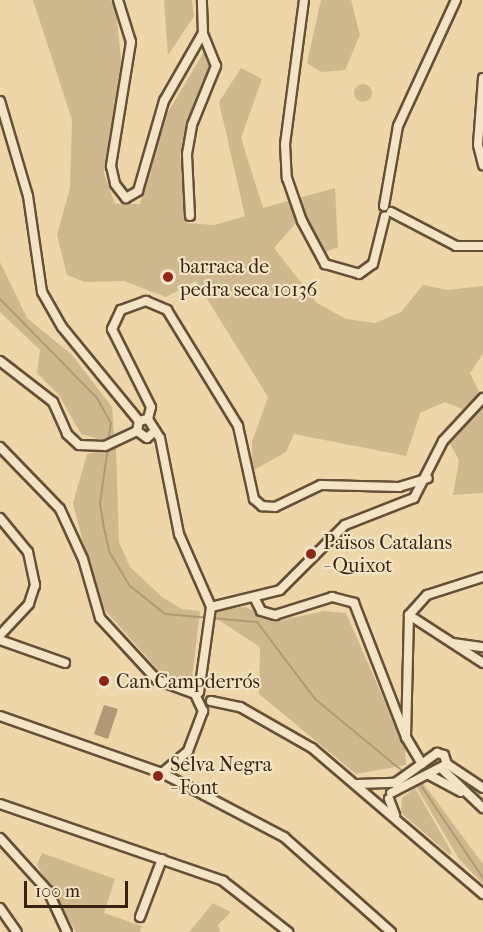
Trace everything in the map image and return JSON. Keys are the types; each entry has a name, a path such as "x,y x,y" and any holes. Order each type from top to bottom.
{"street":[{"path":"118,0 131,42 111,166 115,184 126,198 138,191 164,101 203,33"},
{"path":"190,216 187,154 192,125 216,66 203,33 202,0"},
{"path":"304,0 301,49 285,133 294,200 315,250 325,264 342,273 359,274 373,264 387,211 398,126 456,0"},
{"path":"483,78 478,145 483,165"},
{"path":"0,102 28,196 42,292 62,327 155,431 165,451 179,534 210,615 197,693 203,711"},
{"path":"387,211 456,246 483,246"},
{"path":"0,361 52,402 67,434 79,445 108,444 137,431 151,407 112,329 121,310 146,301 167,310 238,426 254,499 262,506 275,507 321,485 399,487 428,478"},
{"path":"210,615 290,584 345,525 414,498 428,478 443,441 483,398"},
{"path":"137,431 147,438 155,431"},
{"path":"0,447 60,510 83,559 100,618 157,681 197,693 211,701 240,707 278,726 372,796 483,894"},
{"path":"0,518 28,552 34,585 29,604 0,635"},
{"path":"406,737 409,615 427,595 483,577"},
{"path":"255,599 261,611 275,615 332,597 354,603 406,737 416,750 422,766 428,775 468,795"},
{"path":"409,615 483,663"},
{"path":"0,640 65,663"},
{"path":"449,641 483,647"},
{"path":"162,773 188,751 203,711 211,701"},
{"path":"0,716 162,773 284,837 391,932"},
{"path":"416,750 428,758"},
{"path":"357,784 387,785 422,766 428,758 442,753 444,766 468,795 483,808"},
{"path":"378,802 444,766"},
{"path":"444,766 483,789"},
{"path":"372,796 377,784"},
{"path":"387,785 399,822"},
{"path":"0,804 230,884 288,932"},
{"path":"0,838 48,891 67,932"},
{"path":"140,917 162,860"},
{"path":"0,908 17,932"}],"shaded area":[{"path":"33,0 111,0 116,11 122,68 104,173 115,204 140,204 165,117 207,47 210,64 180,155 186,223 215,225 245,216 219,102 241,68 262,79 241,138 263,208 335,188 338,247 326,252 311,228 295,224 274,248 317,303 346,319 375,323 401,312 423,285 447,290 483,286 483,354 470,373 480,394 465,410 445,402 420,413 406,456 294,434 286,452 252,471 252,442 268,397 196,281 166,297 124,281 85,282 67,275 57,235 70,188 72,120"},
{"path":"164,0 192,0 194,16 168,55"},
{"path":"321,0 351,0 360,35 345,70 321,72 307,63"},
{"path":"359,84 367,84 372,89 370,100 359,102 354,97 354,89"},
{"path":"0,262 27,318 72,355 112,407 114,434 103,440 81,434 59,395 37,373 40,350 0,312"},
{"path":"483,406 483,493 453,495 459,460 450,444"},
{"path":"116,448 119,542 130,567 162,597 182,609 200,611 192,679 175,679 158,670 104,609 95,589 73,503 87,454"},
{"path":"246,607 277,621 324,611 346,613 405,748 406,765 356,774 259,694 260,647 214,617 219,609"},
{"path":"104,705 118,709 108,739 94,734"},
{"path":"423,783 483,864 483,884 459,859 416,786"},
{"path":"415,788 452,853 450,855 401,813 402,798"},
{"path":"42,853 115,879 104,913 142,926 140,932 76,932 37,865"},
{"path":"213,903 231,912 218,925 220,932 189,932"}],"waterway":[{"path":"0,299 97,398 111,423 108,441"},
{"path":"108,447 100,503 110,553 130,586 165,614 257,622 315,699 406,774"},
{"path":"422,787 483,878"}],"place":[{"name":"barraca de pedra seca 10136","path":"168,277"},
{"name":"Països Catalans - Quixot","path":"311,554"},
{"name":"Can Campderrós","path":"104,681"},
{"name":"Selva Negra - Font","path":"158,776"}]}
